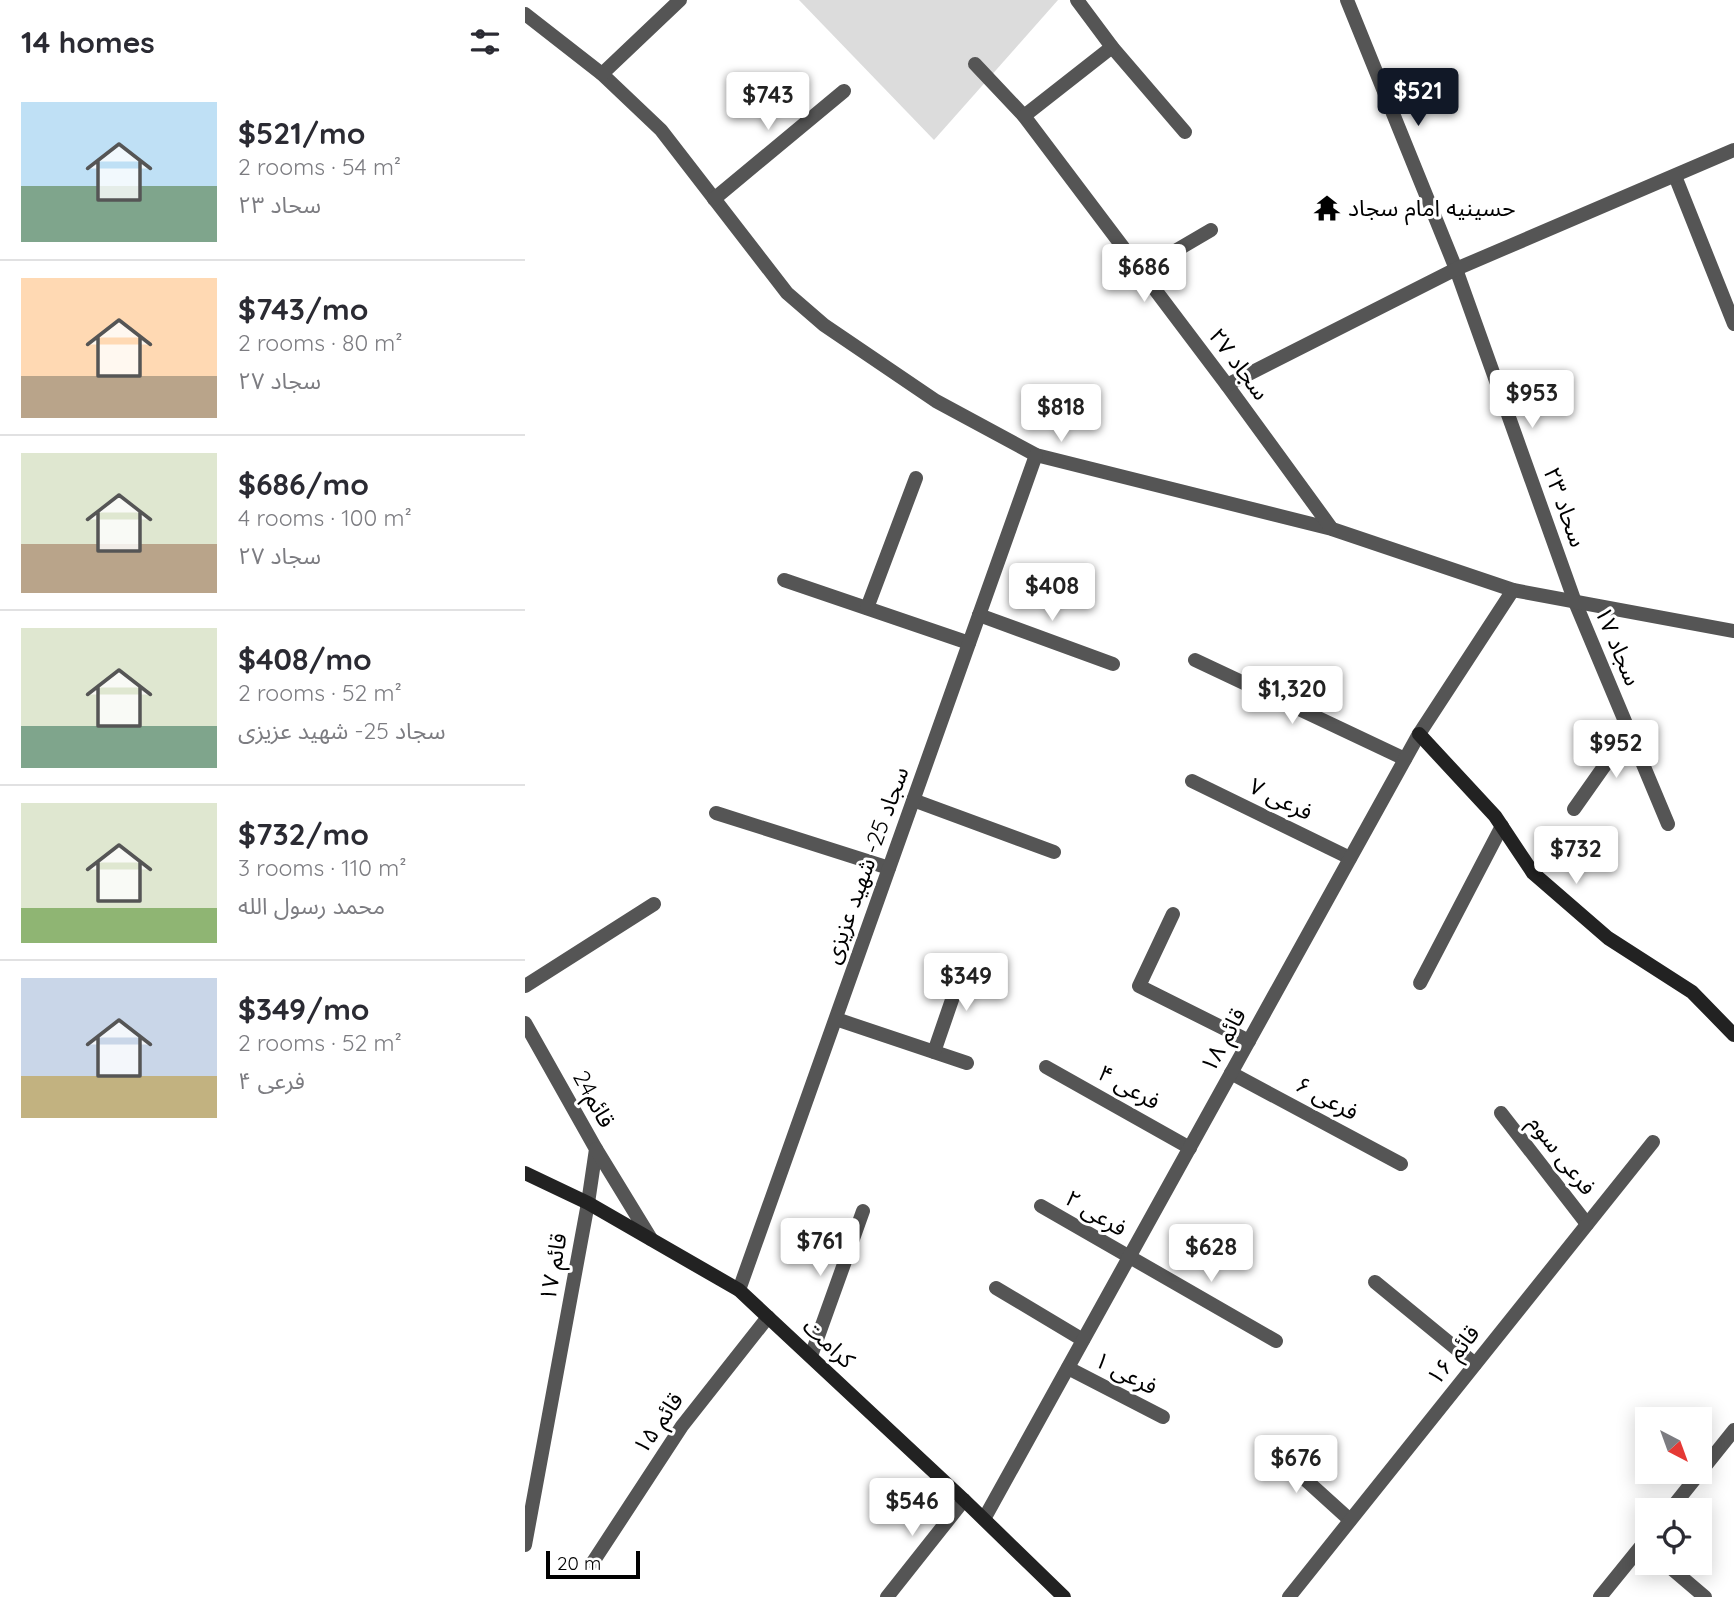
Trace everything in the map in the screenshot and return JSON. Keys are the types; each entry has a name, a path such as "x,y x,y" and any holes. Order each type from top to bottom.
{"street":[{"path":"602,74 680,0"},
{"path":"1077,0 1112,47 1185,132"},
{"name":"سحاد ۲۳","path":"1347,0 1456,269 1575,602"},
{"path":"525,14 602,74 661,130 787,293 824,325 936,401 1036,455 1332,529 1513,590 1734,631"},
{"path":"1024,116 1112,47"},
{"name":"سجاد ۲۷","path":"975,64 1024,116 1332,529"},
{"path":"714,200 844,91"},
{"path":"1227,385 1456,269 1734,150"},
{"path":"1675,176 1734,324"},
{"path":"1141,271 1211,230"},
{"name":"سجاد 25- شهید عزیزی","path":"739,1290 1036,455"},
{"path":"867,608 916,478"},
{"path":"784,580 969,643"},
{"name":"قائم ۱۸","path":"984,1519 1419,734 1513,590"},
{"name":"سجاد ۱۷","path":"1575,602 1668,824"},
{"path":"979,615 1113,664"},
{"path":"1195,660 1405,759"},
{"path":"1574,808 1629,731"},
{"path":"1419,734 1502,826 1533,873 1608,938 1692,992 1734,1035"},
{"name":"فرعی ۷","path":"1192,781 1350,858"},
{"path":"913,800 1053,852"},
{"path":"716,813 889,868"},
{"path":"1419,983 1502,826"},
{"path":"525,986 654,904"},
{"path":"1173,914 1139,986 1249,1041"},
{"path":"934,1052 965,962"},
{"path":"836,1019 967,1063"},
{"name":"قائم24","path":"525,1023 596,1149 588,1203"},
{"name":"فرعی ۴","path":"1046,1067 1189,1148"},
{"name":"فرعی ۶","path":"1231,1073 1401,1164"},
{"name":"فرعی سوم","path":"1501,1113 1587,1224"},
{"name":"قائم ۱۶","path":"1289,1597 1653,1142"},
{"path":"596,1149 651,1239"},
{"name":"کرامت","path":"525,1173 588,1203 739,1290 1065,1597"},
{"name":"قائم ۱۷","path":"525,1545 588,1203"},
{"name":"فرعی ۲","path":"1041,1206 1276,1341"},
{"path":"811,1356 863,1211"},
{"path":"1375,1282 1475,1364"},
{"path":"996,1288 1083,1340"},
{"name":"قائم ۱۵","path":"593,1562 682,1426 768,1317"},
{"name":"فرعی ۱","path":"1068,1368 1163,1418"},
{"path":"1679,1498 1734,1430"},
{"path":"1266,1444 1350,1521"},
{"path":"887,1597 964,1500"},
{"path":"1600,1597 1635,1555"},
{"path":"1679,1575 1705,1597"}],"shaded area":[{"path":"799,0 1058,0 934,140"}],"place":[{"name":"حسینیه امام سجاد","path":"1327,208"}]}
